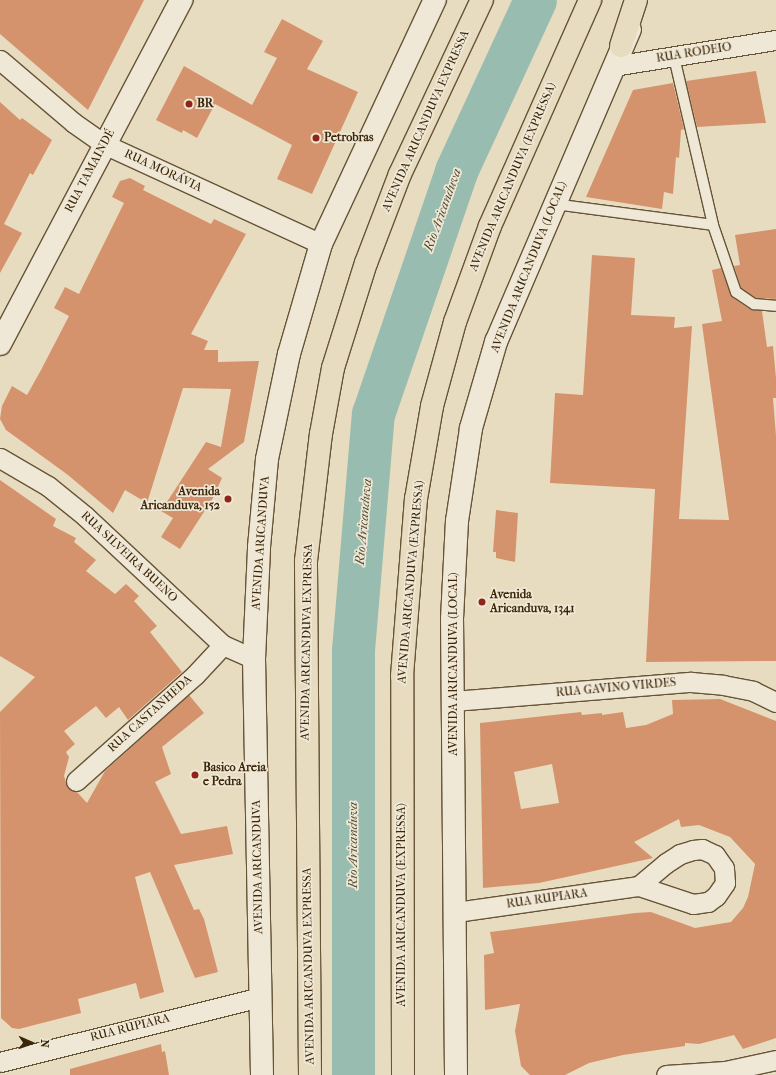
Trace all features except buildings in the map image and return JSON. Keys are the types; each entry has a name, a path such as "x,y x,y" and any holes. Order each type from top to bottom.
{"highway":[{"name":"AVENIDA ARICANDUVA EXPRESSA","path":"310,1075 306,561 321,434 333,368 366,262 400,174 482,0"},
{"name":"AVENIDA ARICANDUVA (EXPRESSA)","path":"403,1075 402,676 416,499 432,406 455,322 490,226 590,0"},
{"path":"617,56 636,0"}],"main road":[{"name":"RUA TAMAINDÉ","path":"0,344 181,0"},
{"name":"AVENIDA ARICANDUVA","path":"262,1075 254,659 259,547 267,459 289,354 321,244 435,0"},
{"name":"AVENIDA ARICANDUVA (LOCAL)","path":"456,1075 456,912 452,619 457,521 472,428 496,342 617,56 645,0"}],"street":[{"name":"RUA RODEIO","path":"617,56 674,57 776,40"},
{"name":"RUA MORÁVIA","path":"0,60 74,123 104,144 321,244"},
{"name":"RUA SILVEIRA BUENO","path":"0,458 48,486 85,516 223,645 254,659"},
{"name":"RUA CASTANHEDA","path":"76,780 195,675 223,645"},
{"name":"RUA GAVINO VIRDES","path":"453,700 691,682 723,685 753,691 776,702"},
{"name":"RUA RUPIARA","path":"456,912 639,886"},
{"name":"RUA RUPIARA","path":"0,1062 260,997"},
{"path":"666,1075 725,1071 776,1060"}],"lane":[{"path":"674,57 714,225 736,292 754,304 776,309"},
{"path":"554,204 714,225"}],"waterway":[{"name":"Rio Aricanduva","path":"353,1075 353,650 373,414 456,171 535,0"}],"place":[{"name":"BR","path":"189,104"},
{"name":"Petrobras","path":"316,138"},
{"name":"Avenida Aricanduva, 152","path":"228,499"},
{"name":"Avenida Aricanduva, 1341","path":"482,602"},
{"name":"Basico Areia e Pedra","path":"195,775"}]}
